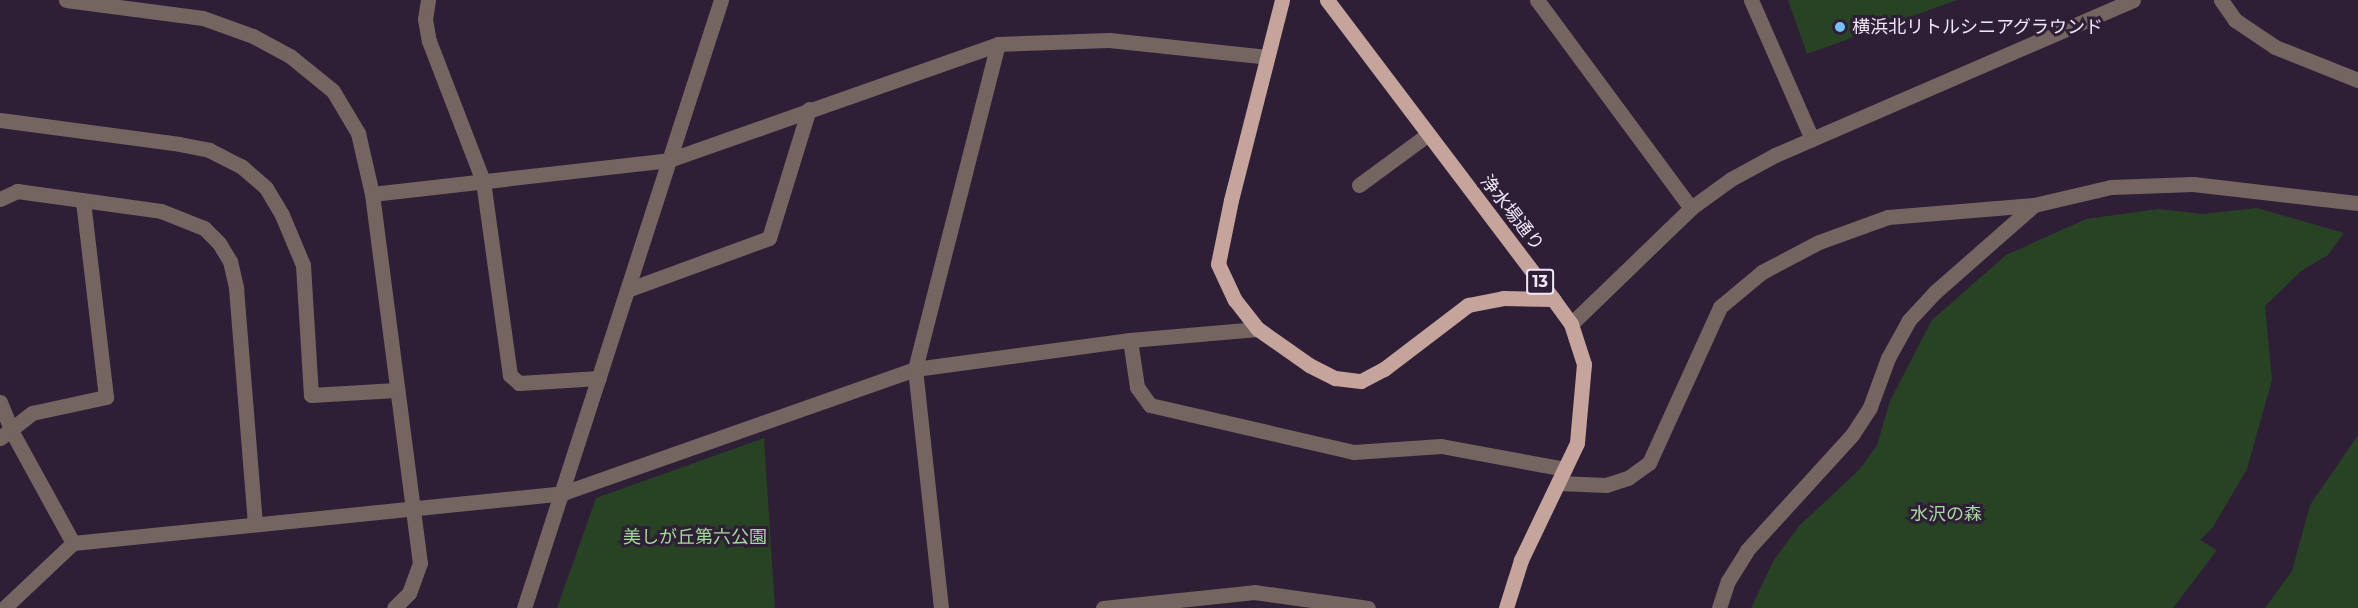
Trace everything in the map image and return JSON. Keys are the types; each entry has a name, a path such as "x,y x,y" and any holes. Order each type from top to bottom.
{"main road":[{"name":"13","path":"1282,0 1218,264 1235,300 1258,328 1310,365 1335,378 1361,381 1384,369 1468,305 1503,298 1553,298"},
{"name":"浄水場通り","path":"1328,0 1427,135 1553,298 1571,324 1584,364 1584,391 1577,443 1521,560 1506,608"}],"street":[{"path":"66,0 203,18 253,36 290,56 333,91 358,133 372,194 420,563 409,593 394,608"},
{"path":"428,0 425,19 429,41 483,181 510,375 519,383 599,378"},
{"path":"524,608 721,0"},
{"path":"1537,0 1691,208"},
{"path":"1751,0 1812,139"},
{"path":"1571,324 1691,208 1731,178 1812,139 2133,0"},
{"path":"2221,0 2235,20 2274,47 2358,80"},
{"path":"372,194 669,160 998,44 1109,40 1267,57"},
{"path":"941,608 915,369 998,44"},
{"path":"627,290 769,238 809,109"},
{"path":"0,120 179,144 209,150 241,166 266,188 282,215 303,265 311,394 396,390"},
{"path":"1359,185 1427,135"},
{"path":"1130,340 1137,387 1150,405 1354,452 1441,446 1606,485 1628,478 1649,463 1720,307 1762,272 1820,242 1888,217 2034,205 2111,187 2193,184 2358,202"},
{"path":"0,199 17,191 160,212 204,228 230,261 236,288 255,525"},
{"path":"6,435 32,414 106,397 83,200"},
{"path":"1719,608 1728,581 1747,550 1852,435 1870,407 1888,358 1909,320 1935,292 2034,205"},
{"path":"4,608 73,543 563,493 915,369 1130,340 1258,328"},
{"path":"0,402 6,435 73,543"},
{"path":"1103,608 1254,592 1368,608"}],"green space":[{"name":"横浜北リトルシニアグラウンド","path":"1788,0 1957,0 1807,54"},
{"name":"水沢の森","path":"2257,208 2344,233 2328,255 2301,271 2265,306 2272,380 2247,469 2213,527 2200,540 2217,550 2173,608 1751,608 1774,560 1799,526 1860,469 1877,445 1890,401 1932,320 2006,255 2086,219 2158,209 2203,214"},
{"path":"2358,435 2358,608 2265,608 2292,571 2310,505"},
{"name":"美しが丘第六公園","path":"764,438 775,608 557,608 596,498"}],"place":[{"name":"横浜北リトルシニアグラウンド","path":"1840,27"}]}
